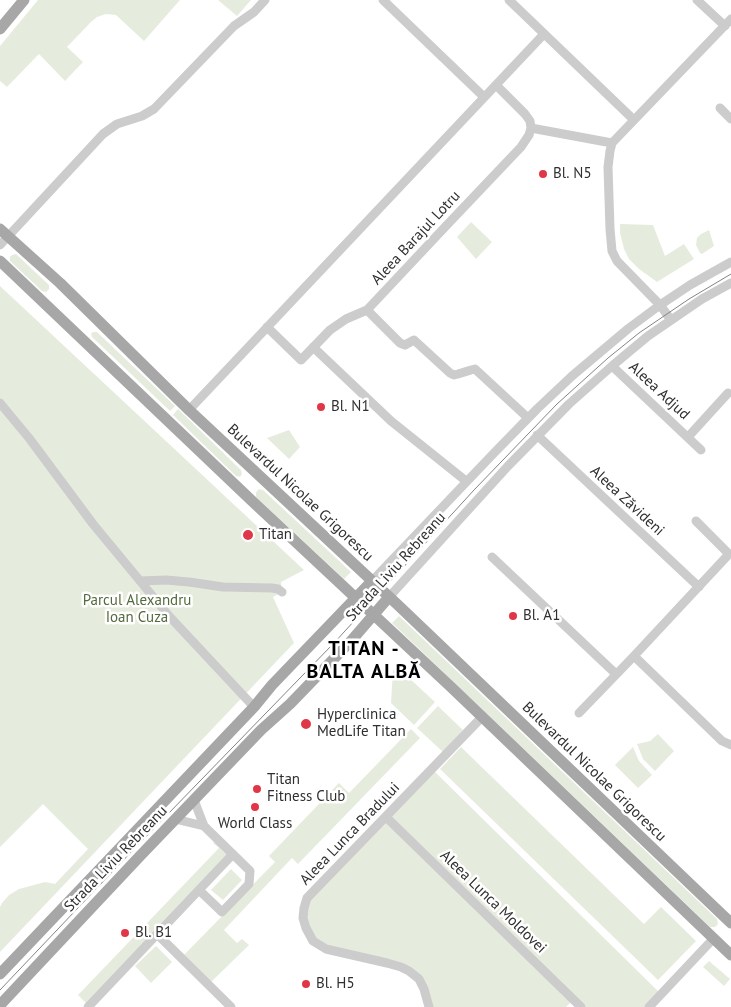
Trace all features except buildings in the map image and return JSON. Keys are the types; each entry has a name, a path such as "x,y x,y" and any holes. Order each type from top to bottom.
{"main road":[{"path":"0,29 24,0"},
{"name":"Bulevardul Nicolae Grigorescu","path":"4,232 60,283 190,410 730,923"},
{"path":"0,261 374,614 731,955"},
{"name":"Strada Liviu Rebreanu","path":"0,974 372,581"},
{"name":"Strada Liviu Rebreanu","path":"0,1004 175,819 351,641 389,597"},
{"path":"714,938 730,923"}],"street":[{"path":"0,245 4,232 103,134 117,124 154,110 234,26 254,12 266,0"},
{"path":"383,0 484,97"},
{"path":"509,0 634,120"},
{"path":"671,320 660,305 617,261 612,252 608,158 612,143 728,23 697,0"},
{"path":"190,410 544,34"},
{"path":"496,85 525,114 530,121 531,128 612,143"},
{"path":"720,108 731,119"},
{"name":"Aleea Barajul Lotru","path":"267,327 301,360 330,330 346,319 367,310 521,147 531,128"},
{"name":"Strada Liviu Rebreanu","path":"372,581 466,481 572,376 629,328 660,305 731,262"},
{"name":"Strada Liviu Rebreanu","path":"389,597 537,435 569,404 648,336 702,299 731,283"},
{"path":"367,310 400,344 405,345 414,340 450,373 454,375 475,370 528,418"},
{"path":"313,347 390,421 466,481"},
{"name":"Aleea Adjud","path":"612,366 701,450"},
{"name":"Aleea Adjud","path":"688,437 728,393"},
{"path":"0,403 29,438 93,524 140,581 184,633 254,707"},
{"name":"Aleea Zăvideni","path":"537,435 699,587"},
{"path":"579,712 730,554 696,521"},
{"path":"492,557 616,674"},
{"path":"140,581 166,580 223,587 272,588 282,592"},
{"path":"634,656 715,735 731,745"},
{"name":"Aleea Lunca Bradului","path":"429,1007 419,979 401,967 326,949 313,941 308,935 303,918 304,908 307,898 482,717"},
{"path":"194,800 204,826 250,872 249,884 222,912 199,890"},
{"name":"Aleea Lunca Moldovei","path":"386,817 581,1007"},
{"path":"175,819 204,826"},
{"path":"88,1007 233,854"},
{"path":"157,934 231,1007"},
{"path":"649,1007 714,938"}],"green space":[{"path":"38,0 180,0 144,41 116,15 106,14 97,17 67,47 83,62 65,81 39,54 7,87 0,81 0,46"},
{"path":"218,0 251,0 237,16"},
{"path":"471,222 492,242 476,259 457,237"},
{"path":"620,224 653,225 665,256 684,244 694,259 657,282 629,259 624,249"},
{"path":"709,230 714,246 702,254 696,245 697,238"},
{"path":"16,254 49,285 49,289 46,292 42,291 10,261 10,257"},
{"name":"Parcul Alexandru Ioan Cuza","path":"0,286 304,570 281,582 282,592 273,597 294,643 0,952 0,907 2,903 9,895 19,889 45,882 55,884 88,849 43,804 0,847"},
{"path":"97,332 175,406 170,411 92,337 91,334"},
{"path":"178,409 241,470 242,474 240,477 236,476 173,415"},
{"path":"289,430 300,447 289,459 267,438"},
{"path":"259,489 263,490 351,572 344,579 256,497 256,492"},
{"path":"399,616 717,919 718,924 715,927 710,927 392,623"},
{"path":"393,670 408,677 435,702 414,725 391,703"},
{"path":"438,706 463,730 443,752 417,728"},
{"path":"411,729 420,738 298,864 292,858 224,930 237,943 242,939 249,945 208,985 181,958 275,862 269,856 339,783 349,793"},
{"path":"658,734 674,751 655,771 643,759 637,744 650,741"},
{"path":"461,747 644,924 661,907 696,941 658,980 440,769"},
{"path":"633,747 639,761 652,775 638,788 615,765"},
{"path":"432,769 661,994 649,1007 581,1007 573,1000 566,1007 429,1007 415,975 326,949 306,928 307,898"},
{"path":"216,840 230,854 87,1004 78,995 219,848 213,843"},
{"path":"231,869 242,880 223,900 211,890"},
{"path":"156,946 172,962 151,983 135,966"},
{"path":"709,961 730,979 724,986 703,967"}],"tram line":[{"path":"0,990 334,643 474,490 557,404 639,333 689,299 731,274"}],"place":[{"name":"Bl. N5","path":"543,174"},
{"name":"Bl. N1","path":"321,407"},
{"name":"Titan","path":"248,535"},
{"name":"Bl. A1","path":"513,616"},
{"name":"Hyperclinica MedLife Titan","path":"306,724"},
{"name":"Titan Fitness Club","path":"257,789"},
{"name":"World Class","path":"255,807"},
{"name":"Bl. B1","path":"125,933"},
{"name":"Bl. H5","path":"306,984"}],"district":[{"name":"TITAN - BALTA ALBĂ","path":"364,660"}]}
